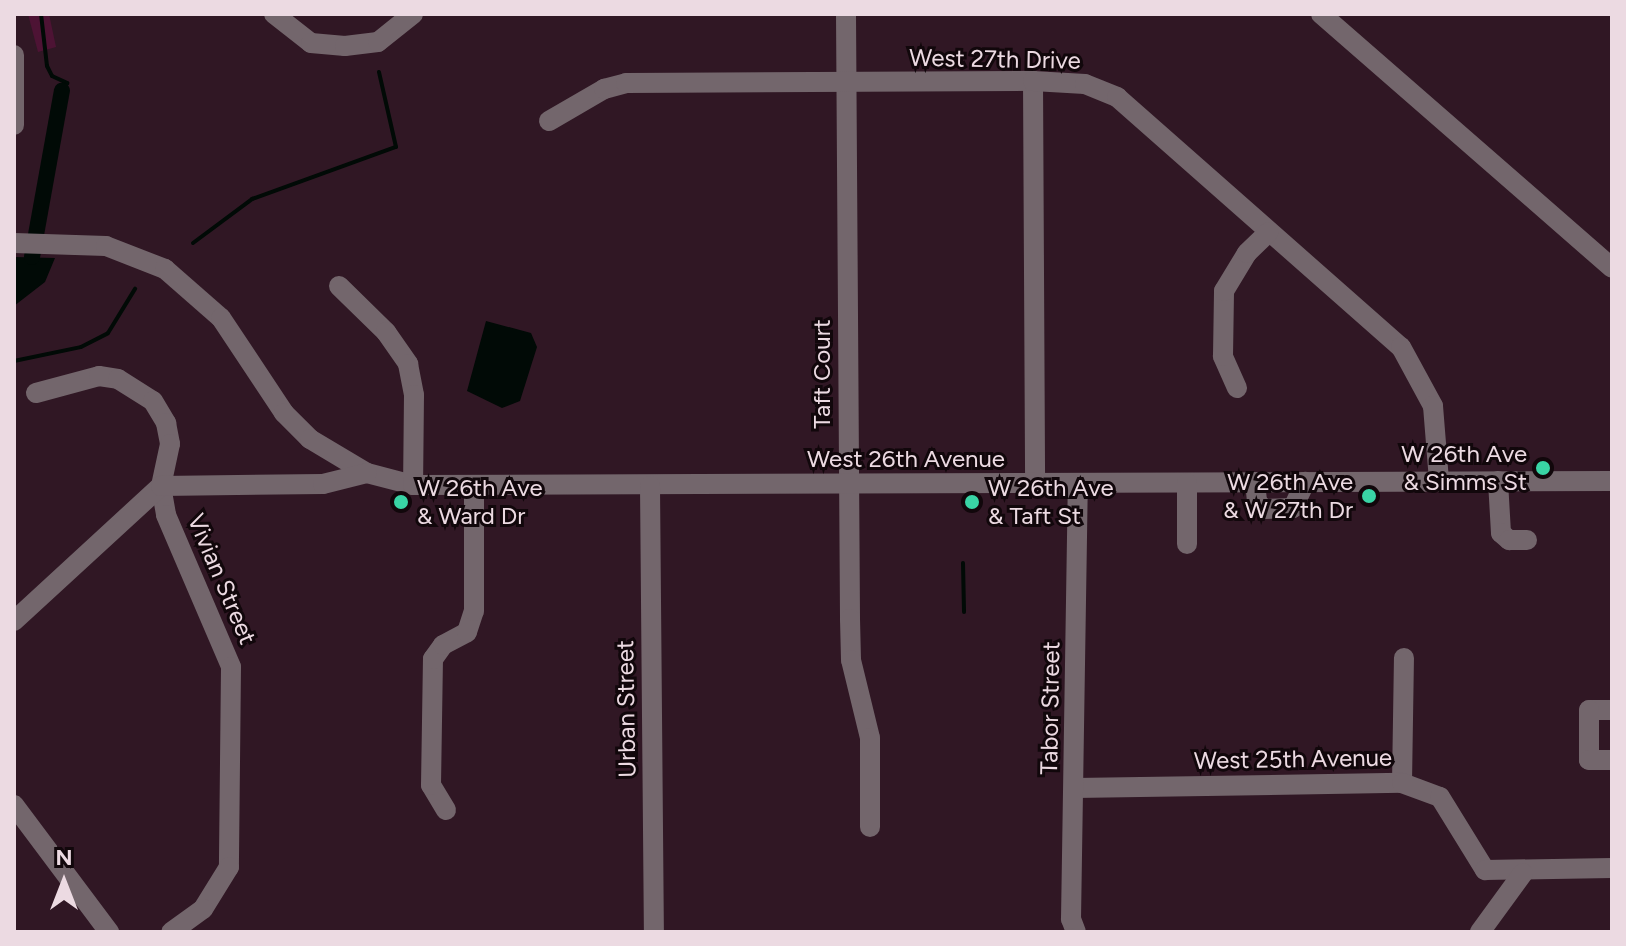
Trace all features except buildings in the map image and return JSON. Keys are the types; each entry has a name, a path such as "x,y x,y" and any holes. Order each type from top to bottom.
{"street":[{"path":"274,14 311,43 345,46 378,42 413,14"},
{"name":"Taft Court","path":"846,14 851,660 870,738 870,827"},
{"path":"1321,14 1612,268"},
{"path":"14,55 14,125"},
{"path":"1033,81 1035,484"},
{"name":"West 27th Drive","path":"549,121 604,89 626,83 1033,81 1085,84 1117,97 1401,347 1433,406 1439,481"},
{"path":"1237,388 1223,356 1224,291 1247,253 1269,232"},
{"name":"West 26th Avenue","path":"14,243 72,242 131,252 180,279 221,318 296,427 332,456 367,473 413,485 474,488 1612,481"},
{"path":"339,286 386,332 408,364 414,395 413,485"},
{"name":"Vivian Street","path":"36,393 99,376 134,386 153,401 166,423 169,453 161,486 166,515 231,667 229,867 203,909 171,932"},
{"path":"14,621 161,486 323,484 367,473"},
{"path":"1498,481 1501,533 1509,540 1527,540"},
{"path":"1187,483 1187,544"},
{"name":"Tabor Street","path":"1076,932 1071,919 1078,484"},
{"name":"Urban Street","path":"650,486 654,932"},
{"path":"446,810 431,785 433,659 443,645 467,632 474,611 474,488"},
{"path":"1402,783 1404,658"},
{"path":"1612,710 1589,710 1589,760 1612,760"},
{"name":"West 25th Avenue","path":"1075,788 1402,783 1440,797 1485,870 1523,873 1612,868"},
{"path":"14,805 109,932"},
{"path":"1480,932 1523,873"}],"shaded area":[{"path":"28,14 49,14 56,47 38,52"},
{"path":"14,257 55,258 45,282 14,306"},
{"path":"486,321 531,333 537,347 520,401 502,408 467,391"}],"waterway":[{"path":"41,14 47,66 52,76 67,83 62,91"},
{"path":"193,243 252,199 396,147 379,72"},
{"path":"32,257 62,91"},
{"path":"14,361 81,347 108,333 135,289"},
{"path":"963,563 964,612"}],"place":[{"name":"W 26th Ave & Simms St","path":"1543,468"},
{"name":"W 26th Ave & W 27th Dr","path":"1369,496"},
{"name":"W 26th Ave & Ward Dr","path":"401,502"},
{"name":"W 26th Ave & Taft St","path":"972,502"}]}
